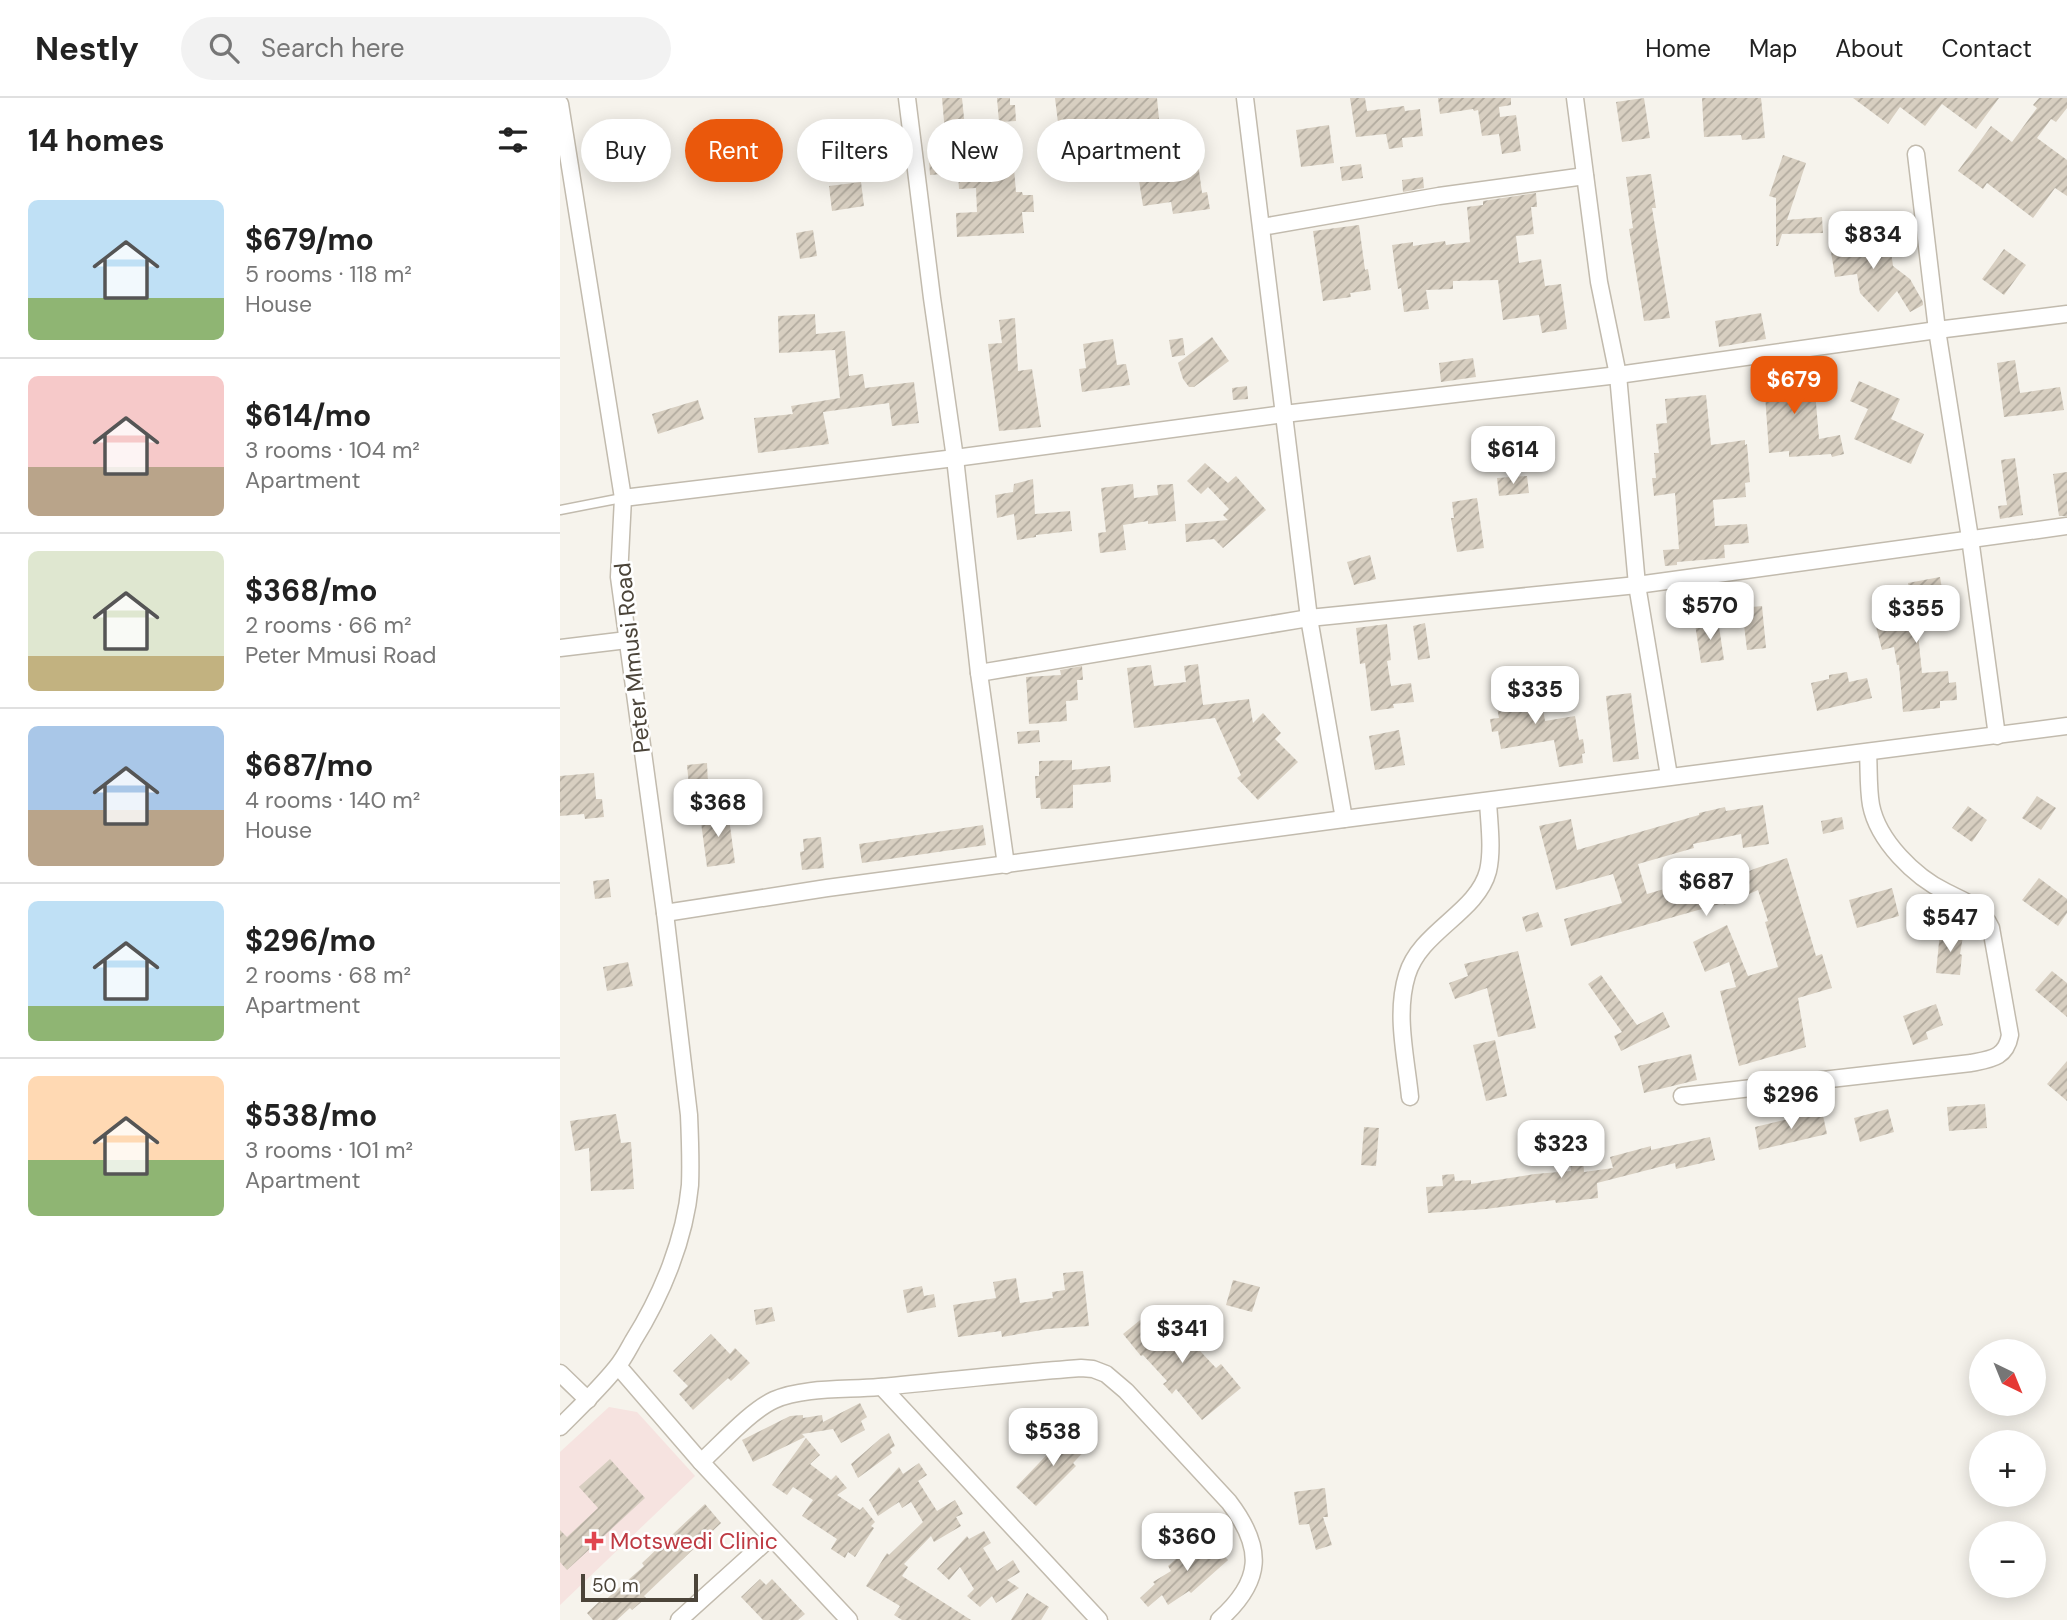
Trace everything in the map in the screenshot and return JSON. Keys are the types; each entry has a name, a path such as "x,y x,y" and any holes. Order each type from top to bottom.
{"street":[{"path":"907,98 955,458 979,673 1006,865"},
{"path":"1245,98 1309,618 1344,819"},
{"path":"1575,98 1599,282 1618,374 1637,584 1669,776"},
{"name":"Peter Mmusi Road","path":"560,104 623,498 619,577 665,913 689,1115 690,1187 671,1264 642,1327 618,1366 560,1427"},
{"path":"1916,154 1937,330 1970,538 1997,736"},
{"path":"1262,227 1439,196 1585,176"},
{"path":"623,498 1618,374 2067,314"},
{"path":"979,673 1309,618 1637,584 2067,526"},
{"path":"560,649 627,640"},
{"path":"665,913 827,888 1344,819 2067,726"},
{"path":"1682,1096 1971,1063 2000,1055 2008,1046 2010,1035 1992,928 1972,904 1932,884 1898,855 1880,828 1871,804 1868,752"},
{"path":"1410,1097 1401,1013 1407,975 1416,954 1480,887 1487,873 1490,857 1488,801"},
{"path":"618,1366 701,1462 849,1620"},
{"path":"701,1462 757,1410 783,1396 1007,1373 1093,1369 1105,1374 1126,1391 1228,1502 1248,1531 1253,1554 1249,1584 1242,1597 1219,1620"},
{"path":"560,1373 588,1399"},
{"path":"881,1387 1099,1620"},
{"path":"680,1620 771,1537"}],"lane":[{"path":"560,510 623,498"}],"shaded area":[{"name":"Motswedi Clinic","path":"609,1407 637,1412 695,1476 560,1605 560,1452"}],"building":[{"path":"942,98 962,98 964,119 944,119"},
{"path":"997,98 1010,98 1010,105 1015,105 1016,119 999,119"},
{"path":"1055,98 1157,98 1159,119 1058,119"},
{"path":"1350,98 1365,98 1367,111 1404,106 1405,111 1420,109 1423,136 1402,138 1403,147 1389,149 1386,134 1356,137"},
{"path":"1438,98 1511,98 1511,105 1499,107 1500,117 1516,115 1521,151 1502,154 1499,134 1482,136 1478,110 1440,114"},
{"path":"1644,98 1650,138 1622,142 1616,102"},
{"path":"1702,98 1761,98 1765,138 1742,140 1741,135 1704,137"},
{"path":"1853,98 1999,98 1976,129 1942,104 1925,126 1900,107 1888,124"},
{"path":"2039,98 2067,98 2067,108 2056,122 2051,119 2037,138 2067,160 2067,196 2055,188 2033,218 1987,183 1983,189 1958,171 1991,126 2012,142 2037,108 2033,105"},
{"path":"1329,125 1334,163 1301,167 1296,130"},
{"path":"1783,155 1806,163 1787,220 1822,217 1823,233 1782,234 1776,246 1776,198 1769,196"},
{"path":"1361,164 1363,178 1342,181 1340,167"},
{"path":"1651,174 1656,208 1652,208 1670,318 1644,321 1629,229 1633,228 1626,177"},
{"path":"1423,177 1424,188 1403,192 1402,180"},
{"path":"861,182 864,206 832,211 829,186"},
{"path":"959,182 1015,182 1016,192 1033,195 1034,212 1022,212 1024,233 957,237 956,213 977,212 976,188 959,189"},
{"path":"1139,182 1201,182 1202,193 1207,192 1210,209 1173,214 1171,202 1143,206"},
{"path":"1536,193 1537,207 1531,207 1534,234 1516,236 1519,263 1541,259 1545,286 1561,284 1567,329 1542,333 1539,315 1503,320 1498,280 1453,281 1453,289 1426,290 1429,309 1404,312 1392,245 1413,242 1413,246 1445,241 1446,245 1470,242 1467,207 1483,205 1483,201"},
{"path":"1359,225 1365,270 1368,269 1371,290 1350,293 1351,297 1323,301 1313,231"},
{"path":"813,230 817,256 800,259 796,233"},
{"path":"1889,236 1893,266 1910,279 1923,302 1923,305 1910,312 1897,291 1878,312 1860,293 1857,274 1835,277 1829,239 1864,237 1864,240"},
{"path":"2004,249 2026,265 2004,295 1982,279"},
{"path":"1761,313 1766,339 1719,347 1715,321"},
{"path":"815,314 816,334 845,331 849,376 863,374 865,388 914,382 919,423 892,426 889,403 823,412 829,444 758,453 754,418 793,414 791,406 840,398 835,350 779,353 778,316"},
{"path":"1015,318 1018,371 1032,369 1041,427 999,431 988,344 1002,343 999,320"},
{"path":"1212,337 1229,361 1194,387 1189,387 1183,379 1178,363"},
{"path":"1183,338 1185,355 1172,357 1169,340"},
{"path":"1113,339 1117,365 1126,364 1130,385 1082,392 1079,369 1086,368 1083,344"},
{"path":"1473,358 1476,377 1441,382 1439,363"},
{"path":"2015,360 2020,393 2060,387 2064,410 2004,417 1997,363"},
{"path":"1796,368 1797,381 1814,379 1819,439 1840,435 1844,454 1832,457 1831,454 1789,457 1789,451 1769,453 1765,394 1761,395 1759,371"},
{"path":"1859,381 1900,399 1891,419 1924,434 1911,464 1854,439 1868,409 1850,401"},
{"path":"1247,386 1248,399 1233,400 1232,388"},
{"path":"1706,395 1711,445 1745,440 1750,482 1745,483 1746,497 1713,500 1715,526 1747,524 1749,543 1724,545 1725,558 1677,562 1677,565 1665,566 1663,550 1679,549 1675,493 1654,496 1654,453 1659,453 1656,424 1667,423 1665,399"},
{"path":"698,400 704,419 658,434 652,414"},
{"path":"2015,458 2023,515 2000,519 1998,506 2007,505 2001,460"},
{"path":"1205,463 1228,483 1236,476 1266,510 1223,548 1214,539 1186,542 1185,524 1228,520 1223,515 1229,509 1208,487 1201,494 1187,481"},
{"path":"2067,472 2067,516 2059,516 2053,474"},
{"path":"1527,476 1529,493 1499,496 1497,478"},
{"path":"1033,479 1035,514 1070,511 1072,531 1017,540 1014,514 997,518 995,495 1013,492 1014,484"},
{"path":"1133,484 1134,498 1158,495 1157,485 1173,484 1176,521 1148,524 1148,521 1123,525 1126,550 1100,553 1098,533 1106,532 1101,488"},
{"path":"1477,498 1484,548 1457,552 1451,518 1454,518 1452,502"},
{"path":"1370,555 1376,579 1354,585 1347,562"},
{"path":"1940,577 1947,619 1917,624 1922,673 1948,671 1949,683 1956,682 1957,700 1940,701 1940,708 1903,712 1899,665 1894,647 1882,650 1872,611 1911,600 1908,583"},
{"path":"1762,606 1766,648 1747,650 1742,608"},
{"path":"1718,620 1724,660 1701,663 1695,624"},
{"path":"1425,623 1430,658 1418,660 1413,626"},
{"path":"1387,624 1391,660 1387,661 1391,686 1411,683 1414,702 1393,704 1394,708 1371,711 1365,663 1360,664 1356,628"},
{"path":"1198,664 1203,705 1249,699 1253,723 1263,713 1281,733 1275,739 1298,762 1258,800 1237,778 1241,775 1215,718 1134,728 1127,668 1151,665 1154,686 1186,682 1184,666"},
{"path":"1082,666 1083,680 1077,680 1078,700 1066,701 1067,721 1029,724 1026,677 1061,675 1060,670"},
{"path":"1847,672 1849,682 1867,678 1872,698 1817,711 1811,683 1829,679 1829,675"},
{"path":"1521,683 1522,694 1540,692 1545,721 1575,716 1579,740 1583,739 1583,763 1559,767 1554,740 1501,749 1498,731 1492,732 1490,719 1499,718 1497,707 1502,707 1500,685"},
{"path":"1631,693 1639,759 1613,762 1606,696"},
{"path":"1039,730 1040,742 1018,744 1017,732"},
{"path":"1399,730 1405,765 1375,770 1369,736"},
{"path":"1072,760 1072,770 1110,766 1111,782 1073,785 1073,808 1041,809 1040,798 1036,798 1035,776 1039,776 1039,761"},
{"path":"707,763 708,784 689,786 687,765"},
{"path":"594,773 596,799 602,799 604,817 585,819 584,814 560,816 560,776"},
{"path":"2037,796 2056,808 2041,830 2022,818"},
{"path":"1763,805 1769,844 1743,848 1741,834 1693,844 1694,848 1638,864 1647,894 1702,878 1706,890 1787,858 1816,956 1822,954 1832,988 1798,998 1806,1047 1739,1066 1720,991 1736,987 1729,962 1705,972 1693,942 1727,925 1748,976 1778,967 1758,890 1724,905 1723,903 1571,946 1564,919 1622,903 1613,874 1556,890 1539,826 1571,819 1577,850 1699,813 1725,807 1726,811"},
{"path":"1968,806 1987,820 1972,842 1952,828"},
{"path":"728,811 735,863 707,867 700,815"},
{"path":"1842,817 1844,829 1823,834 1821,821"},
{"path":"983,825 986,845 862,863 859,844"},
{"path":"821,837 824,868 802,870 800,852 804,851 803,839"},
{"path":"2039,878 2067,899 2067,913 2058,926 2022,900"},
{"path":"609,879 611,897 595,899 593,881"},
{"path":"1892,888 1899,916 1857,928 1849,900"},
{"path":"1538,912 1543,927 1526,932 1522,917"},
{"path":"1940,932 1963,936 1960,975 1936,973"},
{"path":"1518,951 1536,1028 1498,1037 1487,988 1455,999 1449,983 1468,976 1464,964"},
{"path":"628,962 633,986 607,991 603,967"},
{"path":"2052,971 2067,983 2067,1017 2035,990"},
{"path":"1601,975 1637,1025 1663,1012 1670,1027 1621,1051 1614,1036 1622,1032 1588,984"},
{"path":"1936,1004 1943,1025 1926,1032 1928,1039 1913,1045 1903,1016"},
{"path":"1495,1040 1507,1096 1486,1101 1473,1045"},
{"path":"1691,1054 1697,1080 1644,1093 1638,1066"},
{"path":"2067,1061 2067,1101 2047,1084"},
{"path":"1985,1104 1987,1128 1949,1131 1947,1107"},
{"path":"1888,1109 1894,1132 1860,1142 1854,1118"},
{"path":"1822,1111 1827,1134 1759,1150 1755,1127"},
{"path":"616,1114 621,1143 631,1142 634,1189 591,1191 589,1148 575,1151 570,1121"},
{"path":"1364,1127 1379,1128 1376,1166 1361,1165"},
{"path":"1710,1137 1715,1160 1676,1169 1675,1163 1597,1183 1598,1198 1428,1213 1426,1187 1443,1186 1442,1175 1454,1174 1455,1181 1471,1180 1471,1184 1571,1171 1570,1160 1583,1159 1584,1172 1613,1168 1610,1157 1651,1146 1651,1150"},
{"path":"1083,1271 1089,1326 1047,1329 1002,1337 1001,1331 958,1337 953,1305 996,1298 993,1282 1016,1278 1020,1303 1053,1298 1052,1292 1065,1290 1063,1273"},
{"path":"1233,1280 1260,1287 1252,1312 1226,1305"},
{"path":"922,1286 924,1296 934,1294 936,1307 907,1313 903,1290"},
{"path":"772,1307 775,1321 756,1325 754,1310"},
{"path":"1155,1308 1182,1341 1187,1337 1216,1368 1221,1364 1241,1388 1202,1420 1176,1389 1172,1394 1163,1384 1167,1381 1123,1334"},
{"path":"711,1334 730,1354 735,1348 750,1363 731,1381 728,1378 693,1410 679,1394 688,1386 673,1371"},
{"path":"860,1403 867,1417 861,1421 865,1430 841,1443 833,1429 802,1434 805,1437 753,1462 742,1440 790,1416 803,1415 803,1418 822,1415 823,1422"},
{"path":"1068,1428 1088,1447 1073,1463 1076,1466 1036,1506 1016,1487 1062,1439 1059,1437"},
{"path":"889,1433 895,1446 890,1449 892,1453 858,1478 851,1464"},
{"path":"806,1438 820,1455 810,1464 831,1480 836,1475 847,1488 837,1495 860,1510 863,1507 875,1522 871,1526 874,1528 855,1557 848,1552 845,1558 831,1549 837,1539 802,1516 813,1500 793,1487 787,1495 772,1485"},
{"path":"610,1459 645,1498 567,1570 560,1562 560,1530 567,1537 598,1508 579,1487"},
{"path":"919,1463 927,1475 918,1481 937,1511 955,1500 963,1514 956,1517 961,1526 934,1542 931,1536 904,1564 908,1567 902,1576 971,1620 902,1620 894,1615 900,1606 866,1586 887,1553 889,1555 923,1522 911,1502 902,1508 899,1502 878,1516 869,1500 899,1467 903,1474"},
{"path":"1325,1488 1328,1517 1323,1517 1332,1545 1316,1550 1309,1524 1299,1525 1294,1492"},
{"path":"705,1504 721,1523 632,1610 630,1608 617,1620 593,1620 587,1613 644,1566 642,1563"},
{"path":"984,1531 991,1543 983,1548 997,1571 1013,1560 1020,1572 1007,1580 1019,1588 996,1603 992,1596 980,1607 967,1596 974,1589 960,1567 949,1580 937,1569 967,1536 969,1539"},
{"path":"1210,1535 1217,1544 1215,1546 1228,1560 1191,1593 1189,1591 1168,1605 1162,1595 1148,1607 1140,1598 1155,1584 1153,1582 1171,1571 1168,1566 1192,1545 1195,1548"},
{"path":"760,1579 766,1585 772,1579 805,1614 798,1620 763,1620 741,1597"},
{"path":"1027,1593 1049,1607 1041,1620 1011,1620"}],"place":[{"name":"Motswedi Clinic","path":"594,1541"}]}
